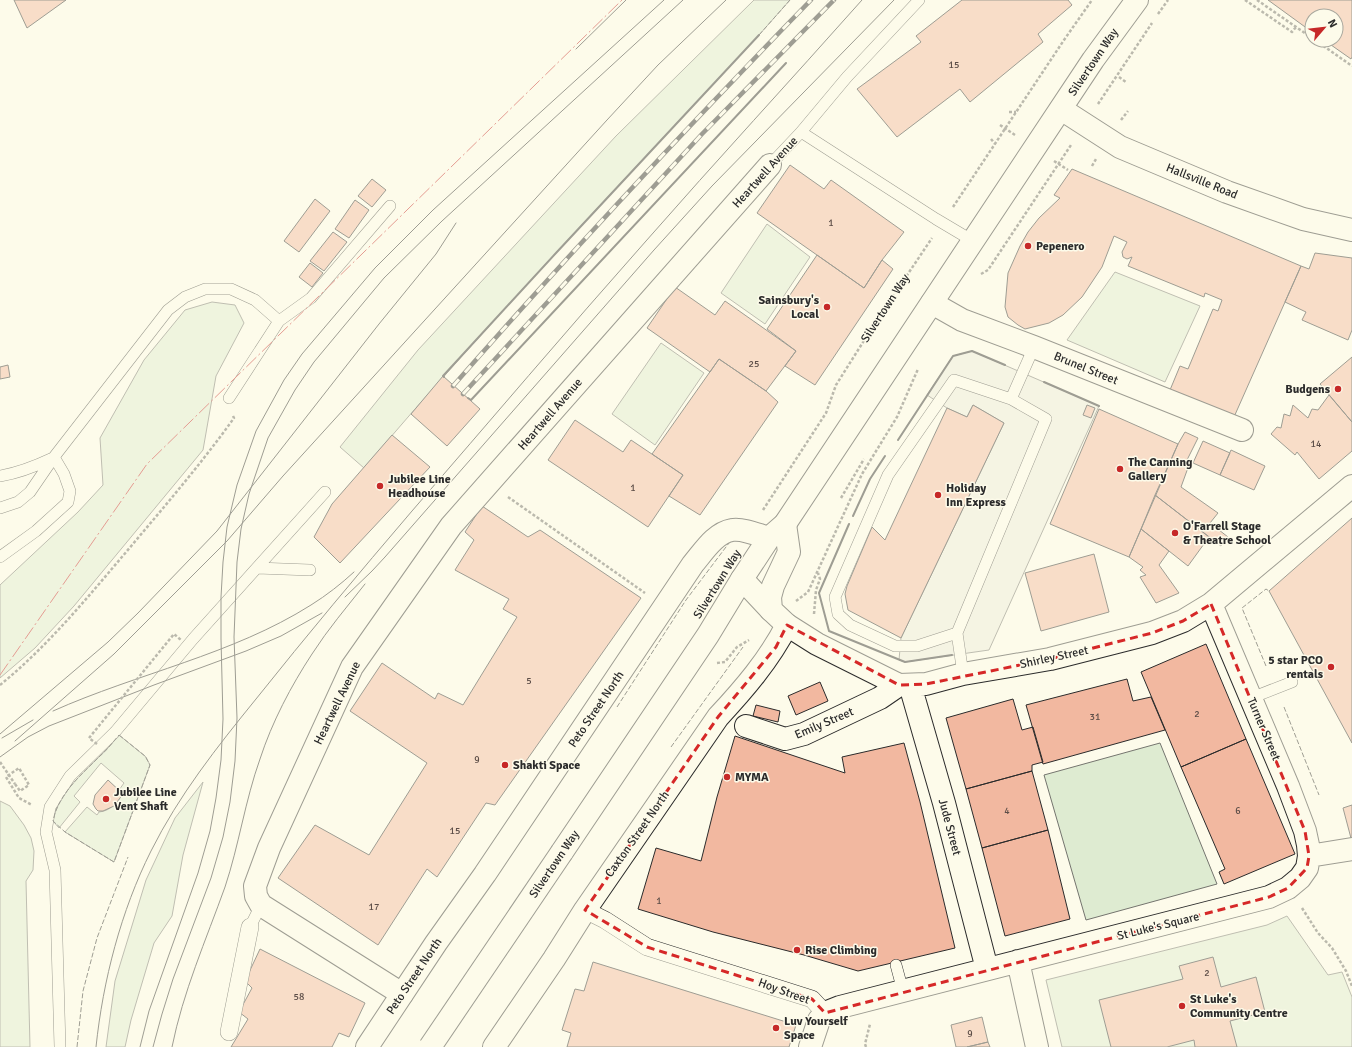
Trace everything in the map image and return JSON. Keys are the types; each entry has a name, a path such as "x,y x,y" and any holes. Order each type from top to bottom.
{"street":[{"name":"Silvertown Way","path":"430,1047 708,635 742,579 759,535 785,524 1104,44 1137,0"},
{"name":"Hallsville Road","path":"1061,109 1120,147 1227,192 1303,219 1352,230"},
{"name":"Heartwell Avenue","path":"261,905 256,896 255,886 269,848 352,667 451,526 770,165"},
{"name":"Brunel Street","path":"932,303 962,320 1242,430"},
{"name":"Shirley Street","path":"904,685 926,684 963,674 1050,659 1152,633 1183,620 1211,604 1352,486"},
{"path":"771,610 770,597 789,552 785,524"},
{"name":"Peto Street North","path":"367,1047 485,874 658,602 713,541 724,532 734,530 759,535"},
{"path":"742,579 787,625 816,644 904,685"},
{"name":"Turner Street","path":"1211,604 1288,786 1305,831 1309,856"},
{"name":"Caxton Street North","path":"494,1047 554,959 585,910 718,717 740,693 776,647 787,625"},
{"name":"Emily Street","path":"746,726 785,739 804,734 904,685"},
{"name":"Jude Street","path":"904,685 944,804 987,969"},
{"path":"1309,856 1352,849"},
{"name":"St Luke's Square","path":"987,969 1269,897 1288,888 1300,878 1307,868 1309,856"},
{"path":"261,905 402,994"},
{"name":"Hoy Street","path":"585,910 605,920 647,947 812,999 825,1013"},
{"path":"229,1032 250,927"},
{"path":"1018,961 1037,1047"},
{"path":"810,1047 819,1020 825,1013 840,1007 987,969"}],"lane":[{"path":"801,132 847,77 920,0"},
{"name":"Heartwell Avenue","path":"770,165 801,132 973,241"},
{"path":"229,398 279,321 311,298 390,206"},
{"path":"0,508 18,502 30,492 54,457 168,310 185,296 205,289 231,289 255,300 279,321"},
{"path":"1011,399 1034,347"},
{"path":"957,633 917,646 895,646 850,625 838,614 835,597 888,475 954,380 1011,399 1046,419 957,633 963,674"},
{"path":"0,476 14,474 32,468 54,457"},
{"path":"0,557 36,531 68,502 70,491 64,474 54,457"},
{"path":"60,1047 55,870 46,832 50,807 70,776 115,732 168,668 325,492"},
{"path":"257,568 310,570"},
{"path":"1251,698 1292,682"},
{"path":"250,927 261,905"},
{"path":"896,965 903,991"}],"path":[{"name":"Silvertown Way","path":"759,535 826,413 836,385 942,222 1092,0"},
{"path":"1108,89 1168,0"},
{"path":"1245,0 1292,32 1296,27"},
{"path":"1257,0 1304,32"},
{"path":"1326,48 1352,66"},
{"path":"1119,77 1126,82"},
{"path":"1121,120 1128,110"},
{"path":"1009,112 1016,112"},
{"path":"1000,125 1004,127"},
{"path":"991,139 995,144"},
{"path":"979,275 988,270 1067,151"},
{"path":"1092,166 1094,162"},
{"path":"1062,167 1068,170"},
{"path":"793,602 804,597 808,592 862,474 898,417 919,366"},
{"path":"0,685 38,652 78,610 208,455 234,418 229,398"},
{"path":"841,498 864,459"},
{"path":"489,484 658,602"},
{"path":"818,573 820,579"},
{"path":"97,744 89,738 174,634 181,640"},
{"path":"719,663 725,662 732,653 729,650"},
{"path":"0,762 16,784 20,791 30,785 19,768 6,777 20,798 49,815"},
{"path":"1302,907 1318,933 1332,948 1346,971 1352,986"},
{"path":"866,1047 865,1044 871,1020"}],"highlighted area":[{"path":"1211,604 1305,831 1309,856 1307,868 1288,888 1269,897 825,1013 812,999 647,947 585,910 718,717 776,647 787,625 899,685 926,684 1050,659 1152,633 1183,621"}],"green space":[{"path":"754,0 790,0 510,303 364,468 340,447 418,350 616,136"},
{"path":"767,224 810,257 765,324 721,293"},
{"path":"1115,272 1200,306 1165,382 1067,340"},
{"path":"212,302 235,305 244,323 216,376 203,450 74,606 35,648 0,678 0,585 78,512 103,485 100,438 144,360 185,310"},
{"path":"661,343 704,373 655,445 612,414"},
{"path":"119,735 146,757 150,765 114,862 65,832 87,807 97,815 99,812 107,810 113,806 123,794 119,790 124,783 101,763 74,796 80,802 59,828 53,821 65,793"},
{"path":"1160,743 1217,884 1086,920 1044,775"},
{"path":"203,782 183,855 172,916 154,943 131,1020 125,1047 106,1047 115,981 146,880 175,818"},
{"path":"0,801 10,806 24,825 31,838 34,851 33,870 26,881 30,1047 0,1047"},
{"path":"1287,916 1328,975 1342,972 1352,997 1352,1047 1062,1047 1046,980 1267,925"}],"shaded area":[{"path":"972,351 1099,406 989,650 905,662 899,660 901,638 1004,423 973,405 967,417 947,408 927,395 953,356"}],"building":[{"path":"14,0 66,0 27,28"},
{"path":"962,0 1068,0 1072,5 1038,34 1043,42 970,102 960,89 897,137 857,89 921,42 916,36"},
{"path":"1268,0 1352,0 1351,59 1335,48 1344,48 1344,8 1304,8 1304,26"},
{"path":"790,165 824,189 831,180 904,232 882,260 864,288 757,213"},
{"path":"1072,169 1301,266 1234,417 1170,390 1180,366 1188,369 1213,309 1218,311 1222,300 1205,293 1204,297 1128,266 1132,257 1127,259 1123,257 1122,252 1127,242 1114,236 1102,267 1082,297 1063,315 1049,323 1025,329 1008,317 1005,307 1008,273 1028,232 1039,218 1060,198 1054,195"},
{"path":"372,179 386,190 372,207 358,196"},
{"path":"315,199 330,211 299,252 284,241"},
{"path":"355,200 369,210 349,238 335,229"},
{"path":"333,232 347,242 324,271 310,261"},
{"path":"1315,253 1352,258 1352,330 1348,340 1302,320 1306,312 1285,302 1301,266 1309,269"},
{"path":"817,255 864,288 882,260 893,269 815,385 785,366 796,351 767,329"},
{"path":"310,263 323,273 312,287 299,277"},
{"path":"675,287 715,315 725,301 796,351 766,391 719,359 710,372 647,328"},
{"name":"Budgens","path":"1352,357 1352,422 1320,384"},
{"path":"719,359 766,391 778,402 700,515 669,496 683,475 652,454"},
{"path":"8,365 10,377 0,379 0,367"},
{"name":"Jubilee Line Headhouse","path":"443,376 480,409 447,446 411,414"},
{"path":"1329,395 1352,422 1352,451 1319,479 1297,452 1295,455 1271,434 1277,427 1281,428 1284,414 1290,416 1293,405 1308,418 1312,409 1318,410"},
{"name":"Holiday Inn Express","path":"973,405 1004,423 901,638 848,610 845,594 847,586 872,527 885,540 947,408 967,417"},
{"path":"1087,405 1095,408 1091,418 1083,415"},
{"name":"The Canning Gallery","path":"1099,409 1178,444 1129,557 1050,524"},
{"path":"575,420 623,452 631,440 683,475 648,527 548,460"},
{"path":"1185,432 1198,438 1185,464 1189,465 1181,487 1218,513 1210,523 1228,537 1221,546 1155,495"},
{"name":"Jubilee Line Headhouse","path":"392,435 430,467 340,563 314,537 332,504"},
{"path":"1203,441 1230,453 1220,475 1193,463"},
{"path":"1231,450 1265,466 1254,490 1220,475"},
{"name":"O'Farrell Stage & Theatre School","path":"1155,495 1209,537 1188,566 1141,529"},
{"path":"482,506 528,537 540,530 641,598 495,805 486,803 437,877 427,869 378,945 278,878 315,825 369,855 427,763 350,711 382,663 435,699 438,693 463,705 517,617 503,609 509,599 455,570 474,540 465,532"},
{"name":"5 star PCO rentals","path":"1352,518 1352,743 1269,591"},
{"path":"1141,529 1169,551 1159,565 1179,593 1156,603 1140,577 1146,575 1140,570 1143,567 1129,557"},
{"path":"1094,554 1109,612 1041,631 1025,573"},
{"path":"1206,644 1246,739 1181,767 1141,672"},
{"path":"1127,679 1133,701 1151,697 1165,730 1043,764 1026,705"},
{"path":"820,682 828,701 796,715 788,696"},
{"path":"1013,699 1022,730 1033,727 1043,762 1032,765 1032,771 966,789 946,718"},
{"path":"756,705 780,711 778,722 753,716"},
{"path":"735,736 845,773 842,757 904,743 920,802 955,948 858,971 804,955 713,932 638,909 656,848 701,861 717,797"},
{"path":"1246,739 1295,854 1224,884 1219,872 1225,869 1181,767"},
{"path":"1032,771 1048,830 982,848 966,789"},
{"name":"Jubilee Line Vent Shaft","path":"108,780 123,794 114,806 103,811 98,811 93,804 95,795"},
{"path":"1352,805 1352,842 1343,808"},
{"path":"1048,830 1070,919 1005,936 982,848"},
{"path":"260,949 365,1003 349,1037 339,1033 332,1047 231,1047 248,1019 239,1012 252,988 245,981"},
{"name":"St Luke's Community Centre","path":"1213,957 1221,987 1256,977 1265,1012 1230,1021 1237,1047 1195,1047 1194,1040 1167,1047 1111,1047 1099,1000 1183,979 1179,966"},
{"path":"593,962 796,1025 789,1047 567,1047 571,1033 562,1030 575,989 584,991"},
{"path":"982,1017 988,1042 967,1047 956,1047 951,1025"},
{"path":"988,1042 990,1047 967,1047"}],"tram line":[{"path":"576,49 626,0"},
{"path":"140,1047 149,1011 198,873 210,831 221,760 223,719 221,597 227,527 237,485 256,431 284,380 302,354 375,268 433,210 664,0"},
{"path":"153,1047 173,979 211,878 223,837 230,802 235,761 237,718 234,637 237,562 241,529 249,494 268,438 295,390 314,362 384,278 442,221 683,0"},
{"path":"15,741 114,654 227,541 283,476 607,120 658,65 726,0"},
{"path":"96,1047 103,997 122,922 140,874 151,851 174,810 199,772 294,651 412,511 616,274 862,0"},
{"path":"345,597 385,557 712,186 894,0"},
{"path":"0,734 108,642 217,531 379,324 436,254 456,223"},
{"path":"53,711 118,685 249,637 281,622 311,605 334,589 354,572"},
{"path":"172,1047 182,1006 225,887 255,775 270,731 289,692 312,654 365,584"},
{"path":"0,757 28,737 49,726 246,651 281,636 322,613"},
{"path":"2,738 33,720"}],"railway":[{"path":"453,386 630,190 811,0"},
{"path":"463,394 702,134 834,0"}],"fence":[{"path":"759,35 790,0"},
{"path":"617,707 686,600 729,543"},
{"path":"1266,666 1242,608 1266,589 1269,591"},
{"path":"671,747 743,647"},
{"path":"1284,707 1319,795"},
{"path":"119,735 145,756 150,765 114,862 65,832 53,821 65,793 119,735"},
{"path":"77,1047 83,991 97,938 128,857"}],"wall":[{"path":"444,377 443,376 556,253 759,35"},
{"path":"468,398 471,400 786,63"},
{"path":"898,440 953,356 972,351 1005,365"},
{"path":"1044,382 1099,406"},
{"path":"853,516 870,479 885,456"},
{"path":"849,524 819,593 829,631 905,662 952,655"}],"power":[{"path":"0,675 147,464 622,0"}],"place":[{"name":"Pepenero","path":"1028,246"},
{"name":"Sainsbury's Local","path":"827,307"},
{"name":"Budgens","path":"1338,389"},
{"name":"The Canning Gallery","path":"1120,469"},
{"name":"Jubilee Line Headhouse","path":"380,486"},
{"name":"Holiday Inn Express","path":"938,495"},
{"name":"O'Farrell Stage & Theatre School","path":"1175,533"},
{"name":"5 star PCO rentals","path":"1331,667"},
{"name":"Shakti Space","path":"505,765"},
{"name":"MYMA","path":"727,777"},
{"name":"Jubilee Line Vent Shaft","path":"106,799"},
{"name":"Rise Climbing","path":"797,950"},
{"name":"St Luke's Community Centre","path":"1182,1006"},
{"name":"Luv Yourself Space","path":"776,1028"}]}
